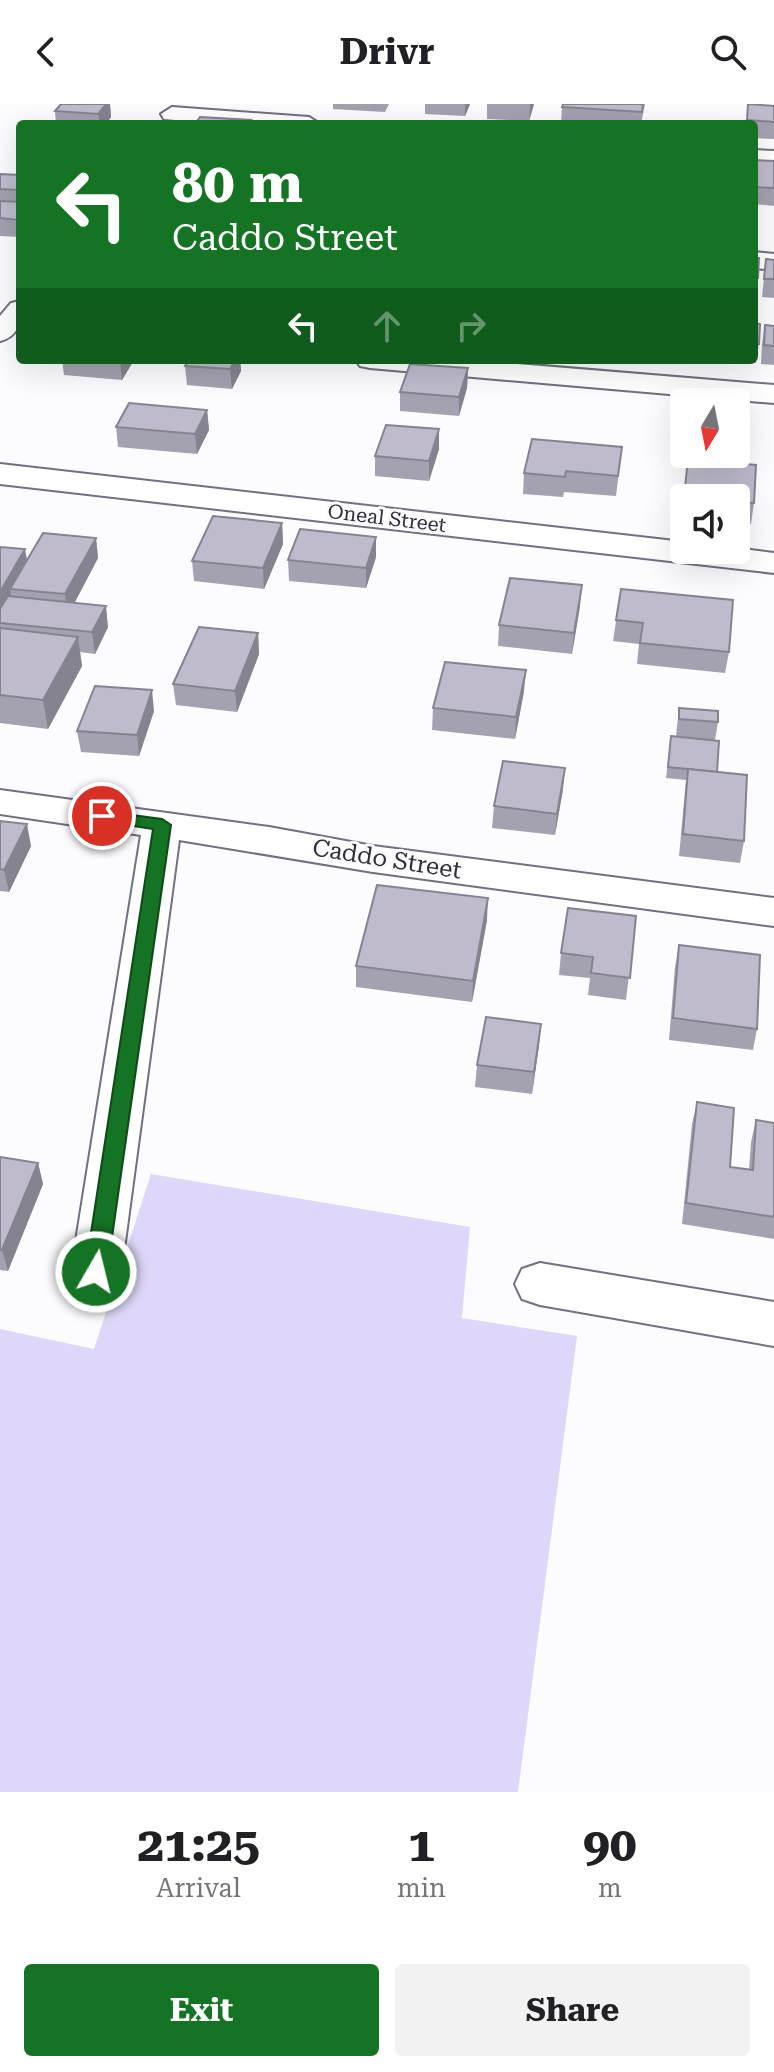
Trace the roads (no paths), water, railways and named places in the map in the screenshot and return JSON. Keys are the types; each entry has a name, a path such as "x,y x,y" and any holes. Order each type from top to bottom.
{"street":[{"path":"172,114 254,120"},
{"path":"418,364 774,394"},
{"name":"Oneal Street","path":"0,474 774,563"},
{"name":"Caddo Street","path":"0,802 373,859 774,912"},
{"path":"96,1272 162,825"},
{"path":"774,901 774,912"},
{"path":"540,1284 774,1324"}]}
